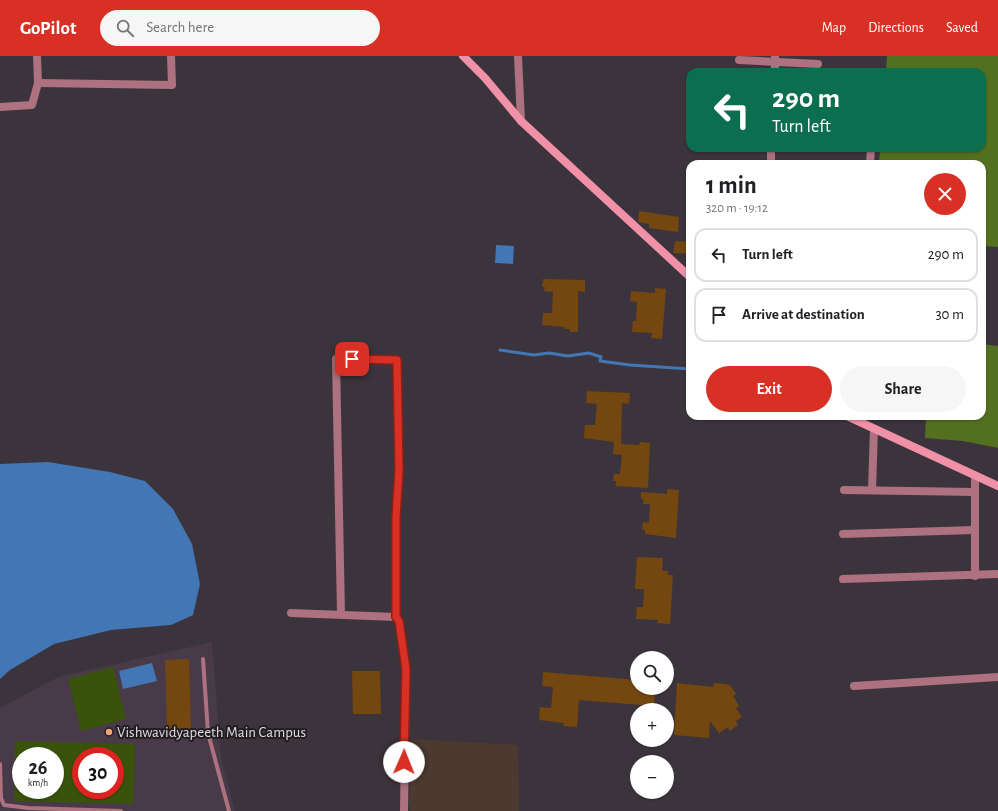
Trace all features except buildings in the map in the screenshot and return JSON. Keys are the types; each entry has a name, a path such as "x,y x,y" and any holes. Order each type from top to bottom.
{"main road":[{"path":"463,56 485,78 521,121 686,273"},
{"path":"857,420 998,486"}],"street":[{"path":"0,107 32,105 38,83 37,56"},
{"path":"38,83 172,85 171,56"},
{"path":"518,56 521,121"},
{"path":"739,60 775,59 818,64"},
{"path":"341,614 336,359 397,360 399,470 396,518 396,617 399,621 406,669 404,811"},
{"path":"872,490 874,429"},
{"path":"975,576 976,476"},
{"path":"844,490 975,492"},
{"path":"843,534 975,530"},
{"path":"843,579 975,576 998,574"},
{"path":"291,613 396,617"},
{"path":"854,686 998,677"}],"lane":[{"path":"203,659 208,733 229,811"},
{"path":"0,764 1,798 4,805 28,808 121,811"}],"shaded area":[{"name":"Vishwavidyapeeth Main Campus","path":"212,642 221,758 235,811 0,811 0,708 58,677"},
{"path":"412,739 518,745 519,811 410,811 409,801"}],"green space":[{"path":"887,56 998,56 998,247 986,246 986,160 879,160 880,152 986,152 986,68 886,68"},
{"path":"986,344 998,346 998,448 963,441 925,438 926,420 986,420"},
{"path":"113,667 126,719 81,731 68,679"},
{"path":"15,741 135,744 133,804 14,801 14,799 64,799 64,747 15,747"}],"water":[{"path":"496,245 514,246 513,264 495,263"},
{"path":"48,462 110,472 145,481 173,509 192,544 200,584 193,615 171,625 111,630 54,644 10,670 0,679 0,464"},
{"path":"152,663 157,681 123,689 119,671"}],"waterway":[{"path":"500,350 534,355 549,353 568,356 589,353 601,357 600,361 630,365 686,369"}],"place":[{"name":"Vishwavidyapeeth Main Campus","path":"109,732"}],"route":[{"path":"352,359 397,360 399,470 396,518 396,617 399,621 406,669 404,762"}]}
